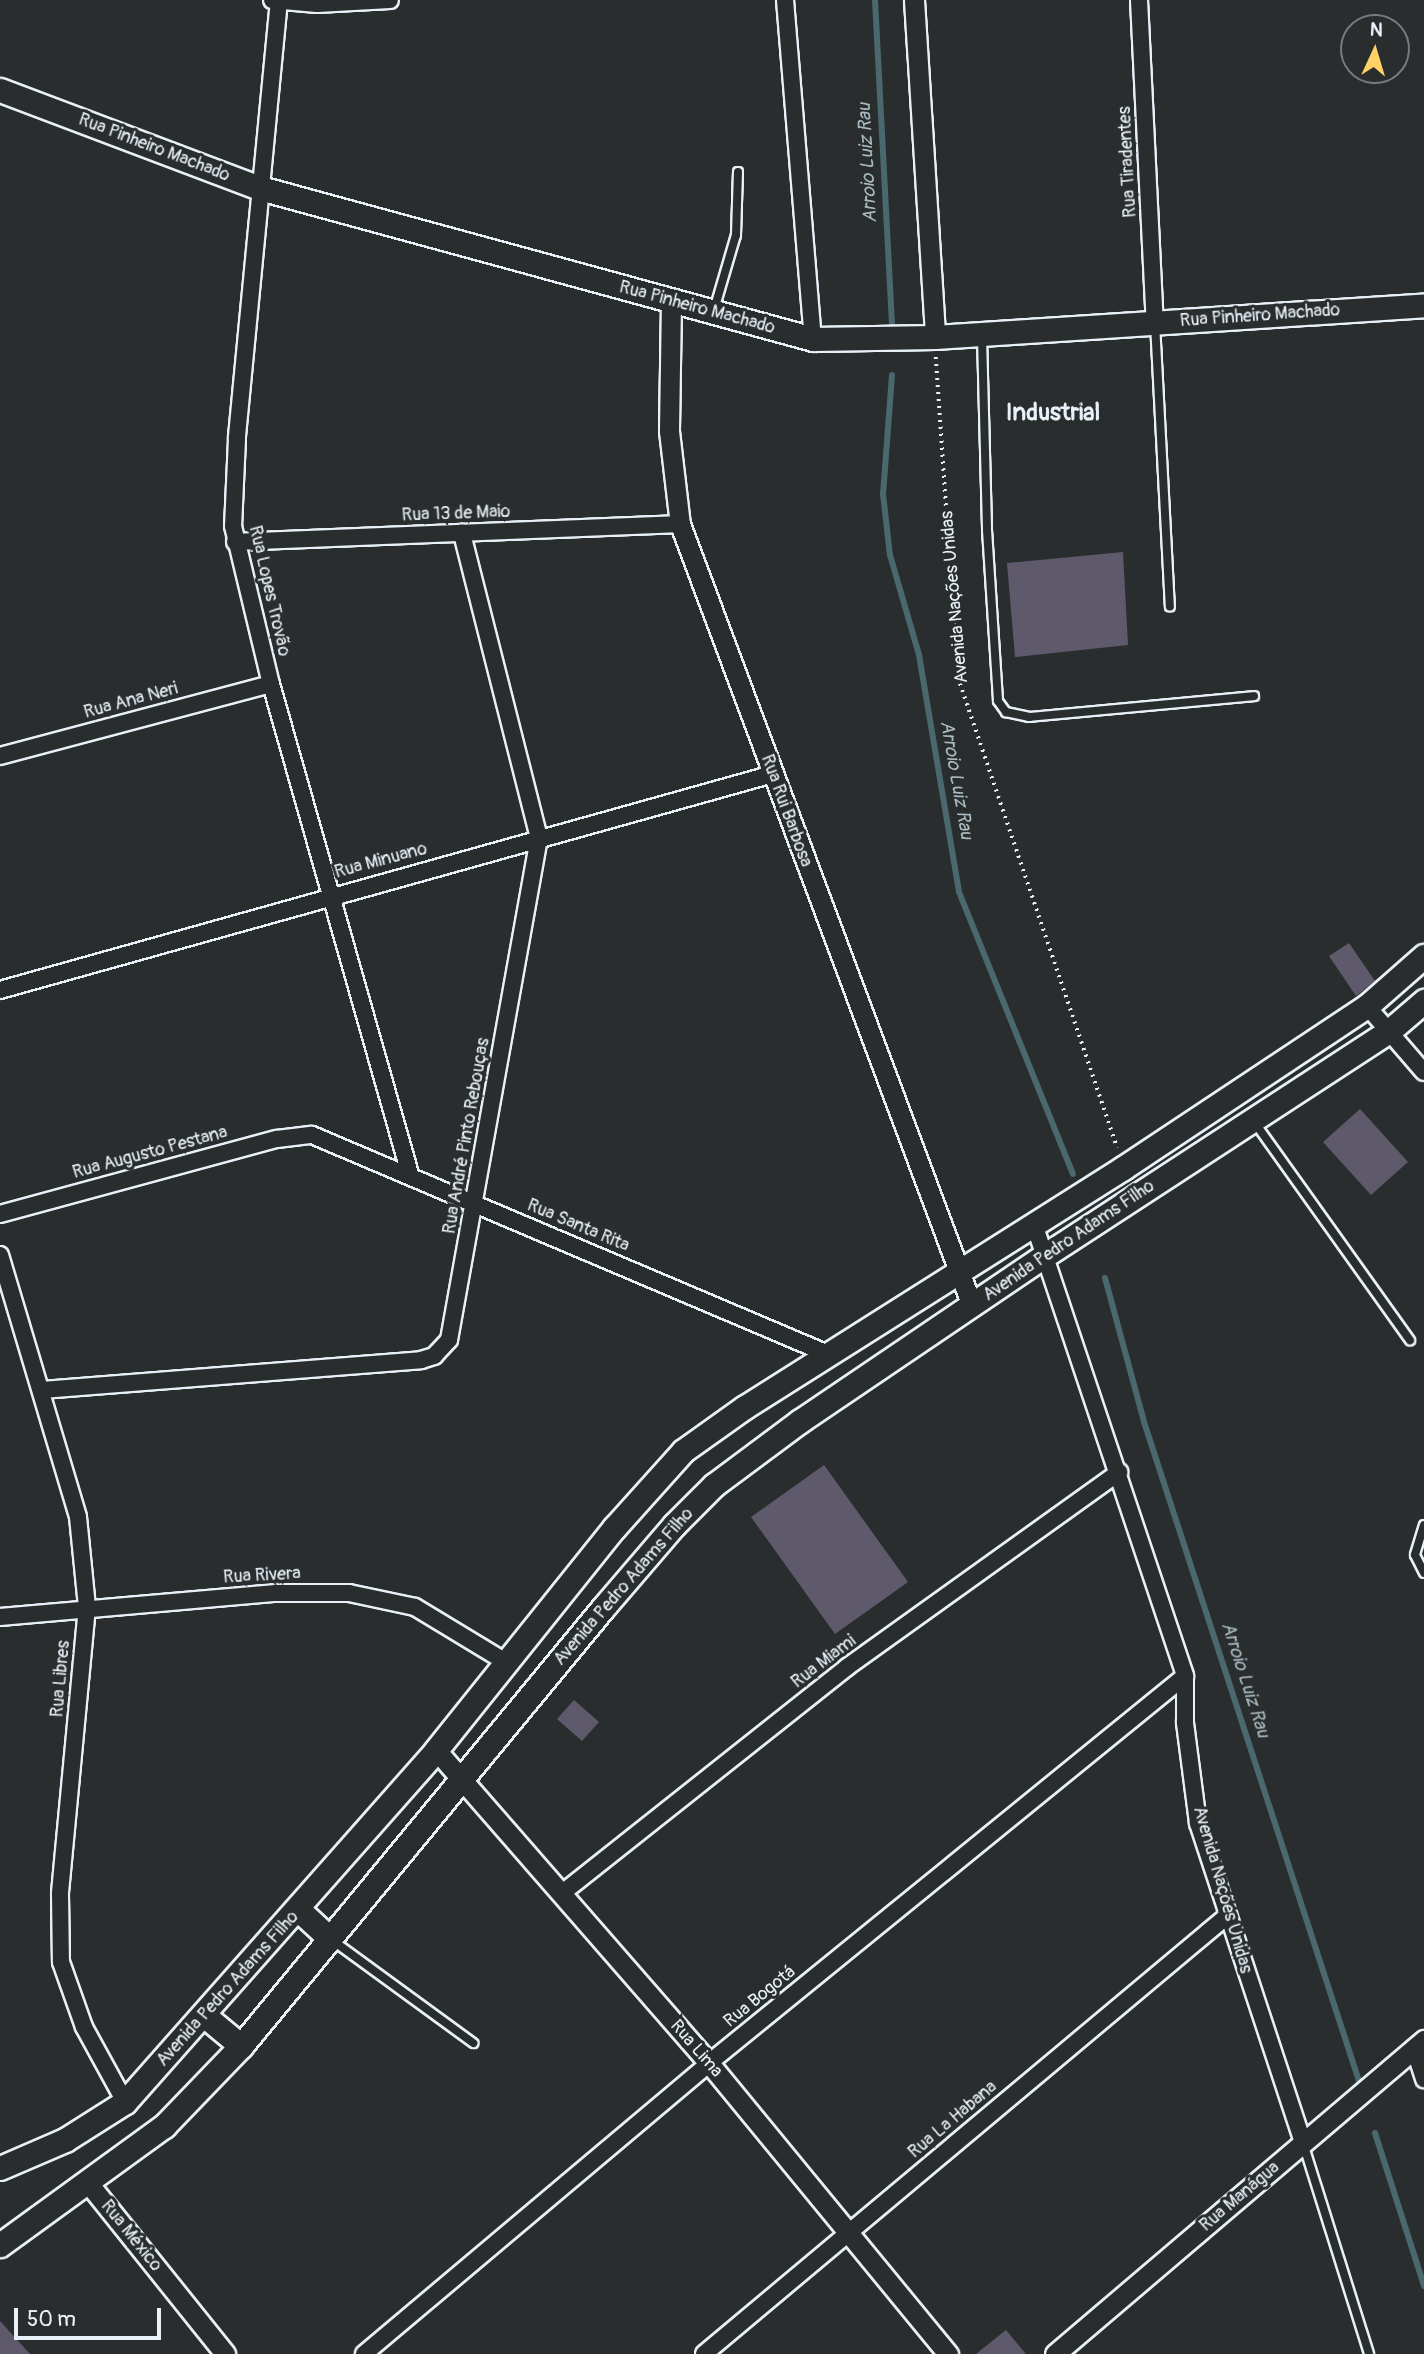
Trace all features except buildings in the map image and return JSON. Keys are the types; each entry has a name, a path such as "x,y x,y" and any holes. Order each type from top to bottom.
{"main road":[{"name":"Rua Pinheiro Machado","path":"0,90 260,188 813,339 935,337 1424,305"},
{"name":"Avenida Pedro Adams Filho","path":"0,2168 65,2140 125,2102 205,2017 299,1910 509,1664 614,1528 683,1451 828,1354 1124,1168 1367,1006 1424,956"},
{"name":"Avenida Pedro Adams Filho","path":"0,2245 89,2184 164,2126 241,2046 674,1525 714,1485 800,1421 1047,1254 1388,1032 1424,1001"},
{"path":"1185,1127 1202,1153"},
{"path":"299,1910 329,1938"},
{"path":"205,2017 241,2046"}],"street":[{"path":"277,1 390,0"},
{"path":"785,0 813,339"},
{"path":"914,0 935,337"},
{"name":"Rua Tiradentes","path":"1139,0 1155,323"},
{"name":"Rua Lopes Trovão","path":"277,1 237,439 235,542 271,684 410,1174"},
{"name":"Rua Rui Barbosa","path":"671,302 669,431 680,524 972,1306"},
{"name":"Rua 13 de Maio","path":"235,542 680,524"},
{"name":"Rua André Pinto Rebouças","path":"42,1390 434,1356 444,1348 453,1329 539,838 462,533"},
{"name":"Rua Ana Neri","path":"0,756 271,684"},
{"name":"Rua Minuano","path":"0,990 331,895 773,774"},
{"path":"1367,1006 1424,1072"},
{"name":"Rua Santa Rita","path":"312,1135 410,1174 828,1354"},
{"name":"Rua Augusto Pestana","path":"0,1214 277,1139 312,1135"},
{"name":"Avenida Nações Unidas","path":"1034,1224 1047,1254 1185,1676 1185,1723 1198,1823 1303,2143"},
{"name":"Rua Libres","path":"0,1255 78,1517 87,1607 60,1894 61,1962 84,2027 125,2102"},
{"name":"Rua Miami","path":"561,1894 847,1667 1119,1472"},
{"name":"Rua Rivera","path":"0,1617 87,1607 276,1593 349,1593 415,1607 509,1664"},
{"name":"Rua Bogotá","path":"364,2354 709,2063 1185,1676"},
{"name":"Rua Lima","path":"436,1750 464,1777 561,1894 709,2063 948,2354"},
{"name":"Rua La Habana","path":"704,2354 1227,1916"},
{"path":"1419,2044 1424,2079"},
{"name":"Rua Manágua","path":"1055,2354 1419,2044"},
{"name":"Rua México","path":"89,2184 225,2354"}],"lane":[{"path":"714,313 736,235 738,172"},
{"path":"1155,323 1170,607"},
{"path":"982,334 987,530 998,701 1006,712 1029,717 1254,696"},
{"path":"1253,1120 1410,1340"},
{"path":"1424,1525 1415,1555 1424,1573"},
{"path":"329,1938 472,2043"},
{"name":"Avenida Nações Unidas","path":"1303,2143 1369,2354"}],"path":[{"name":"Avenida Nações Unidas","path":"935,337 958,677 1124,1168"}],"waterway":[{"name":"Arroio Luiz Rau","path":"875,0 892,324"},
{"name":"Arroio Luiz Rau","path":"892,375 883,494 890,555 919,655 959,892 1073,1174"},
{"name":"Arroio Luiz Rau","path":"1105,1278 1144,1422 1362,2090"},
{"name":"Arroio Luiz Rau","path":"1375,2133 1424,2286"}],"district":[{"name":"Industrial","path":"1053,413"}]}
